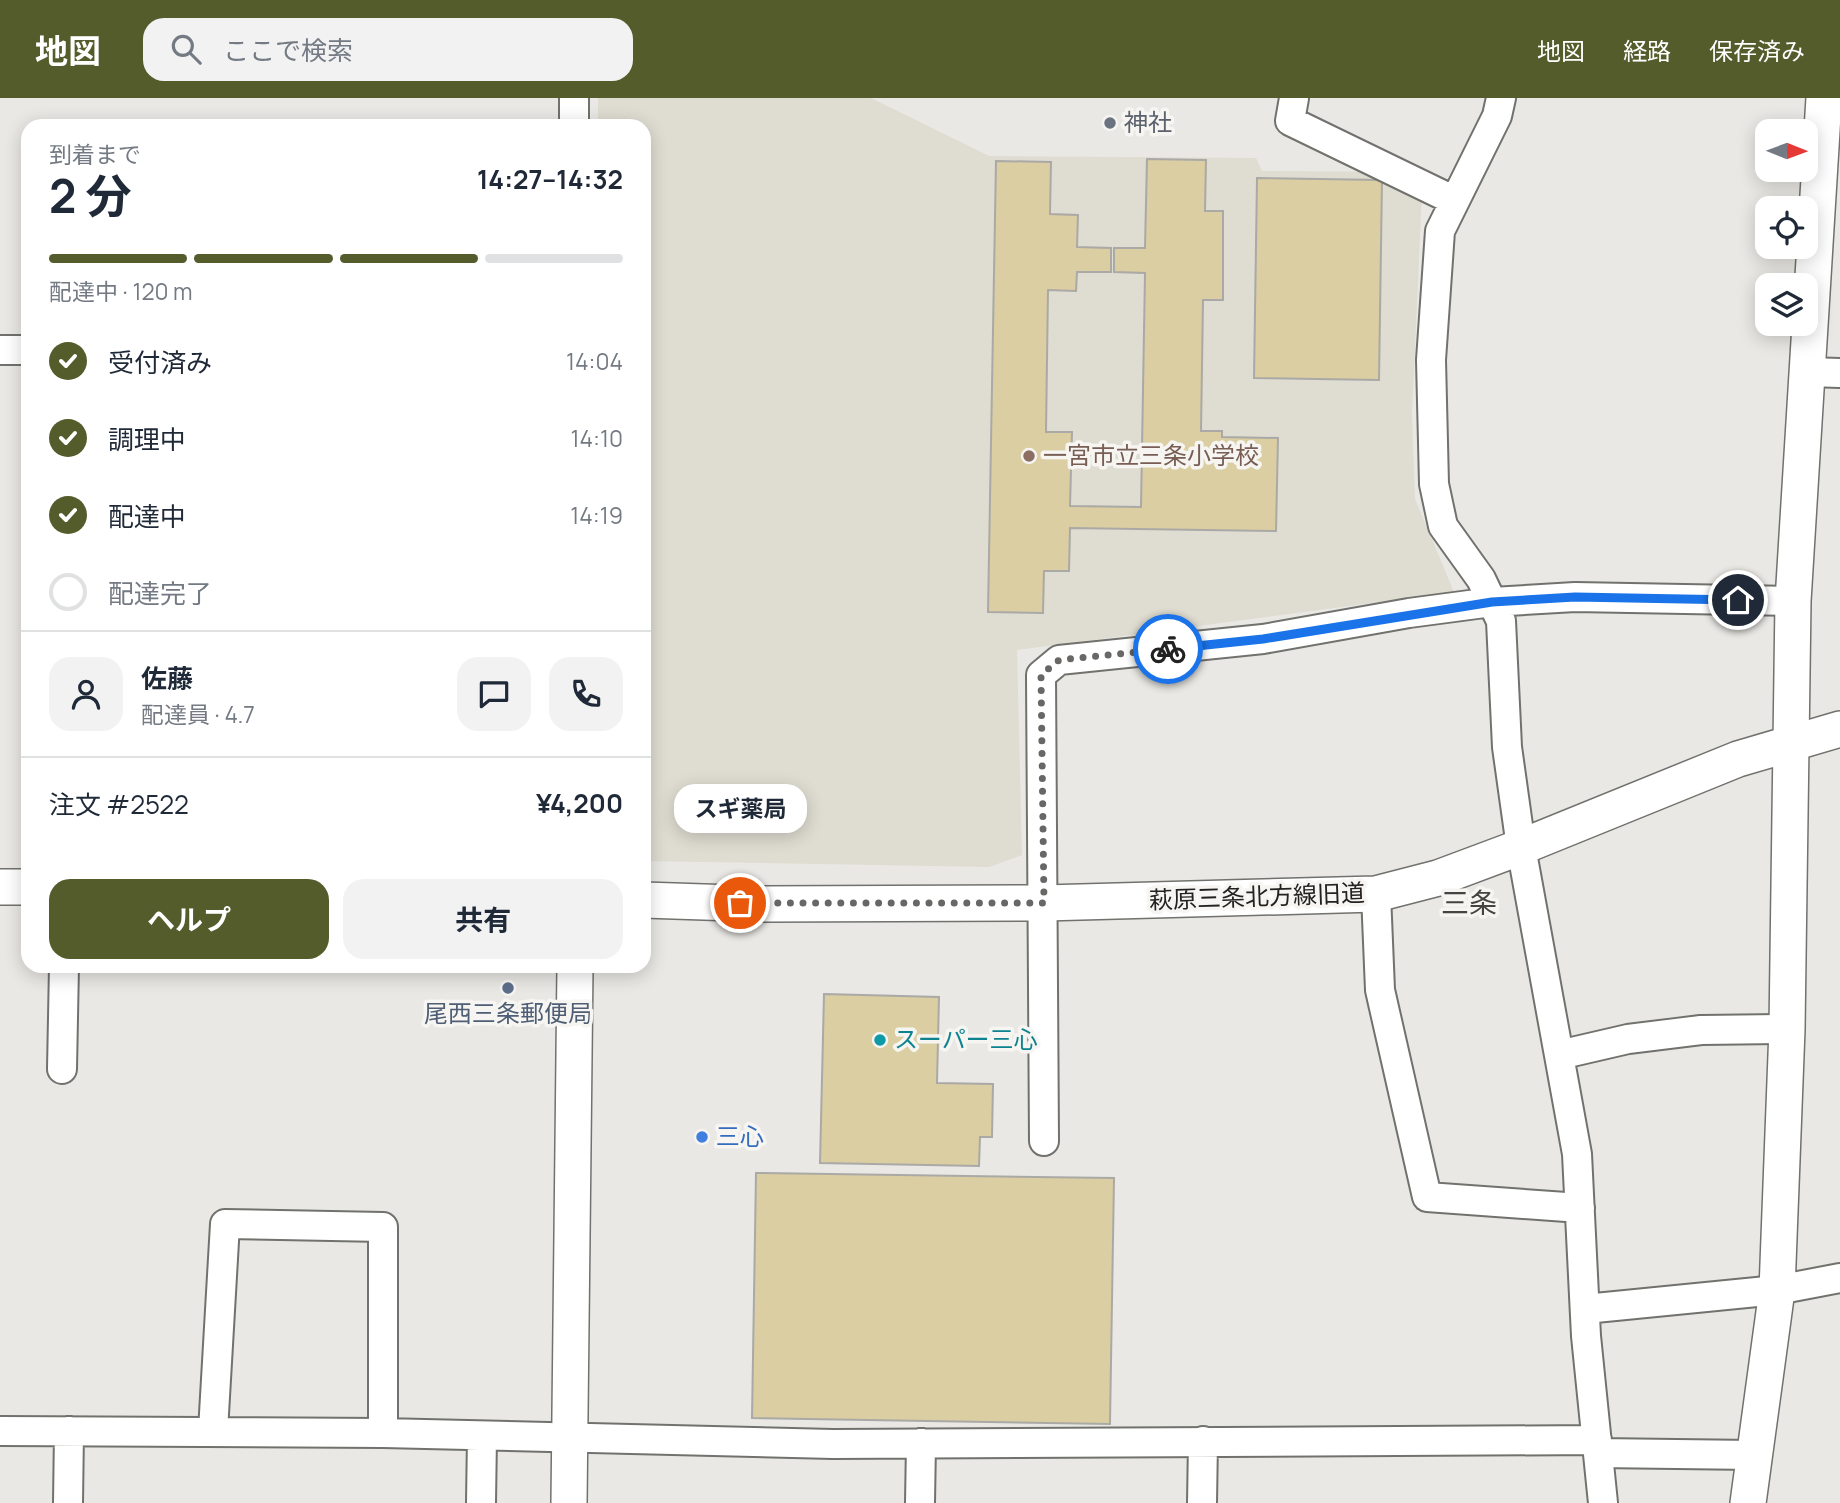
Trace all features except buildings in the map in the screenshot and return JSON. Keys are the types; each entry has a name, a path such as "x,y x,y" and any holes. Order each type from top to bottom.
{"street":[{"path":"574,98 574,119"},
{"path":"1294,98 1290,121 1453,200"},
{"path":"1501,98 1497,116 1453,200 1440,232 1431,360 1434,484 1443,526 1481,579 1501,621 1507,747 1521,847 1577,1154 1585,1309 1603,1503"},
{"path":"1748,1503 1777,1290 1787,1029 1793,601 1824,372 1824,98"},
{"path":"0,350 21,350"},
{"path":"1044,1141 1041,675 1059,660 1263,639 1492,602 1575,597 1793,601"},
{"name":"萩原三条北方線旧道","path":"651,900 764,904 1044,903 1376,894 1438,878 1738,759 1840,729"},
{"path":"0,887 21,887"},
{"path":"1376,894 1380,990 1427,1197 1580,1208"},
{"path":"62,1069 64,973"},
{"path":"569,1503 572,1439 575,973"},
{"path":"1559,1055 1628,1039 1701,1030 1787,1029"},
{"path":"213,1431 225,1224 383,1227 383,1433"},
{"path":"1585,1309 1777,1290 1840,1278"},
{"path":"0,1430 383,1433 572,1439 921,1443 1203,1441 1597,1446 1754,1455"},
{"path":"68,1503 69,1431"},
{"path":"481,1503 482,1436"},
{"path":"1202,1503 1203,1441"},
{"path":"920,1503 921,1443"}],"shaded area":[{"name":"一宮市立三条小学校","path":"598,98 871,98 989,156 1256,158 1262,171 1423,172 1412,413 1415,499 1454,592 1017,650 1022,855 989,867 651,861 651,119 598,119"}],"way so far":[{"path":"740,903 1044,903 1041,675 1059,660 1168,649"}],"place":[{"name":"神社","path":"1110,123"},
{"name":"一宮市立三条小学校","path":"1029,456"},
{"name":"スギ薬局","path":"740,903"},
{"name":"尾西三条郵便局","path":"508,988"},
{"name":"スーパー三心","path":"880,1040"},
{"name":"三心","path":"702,1137"}],"district":[{"name":"三条","path":"1469,903"}],"route":[{"path":"1168,649 1263,639 1409,613 1492,602 1575,597 1738,600"}]}
